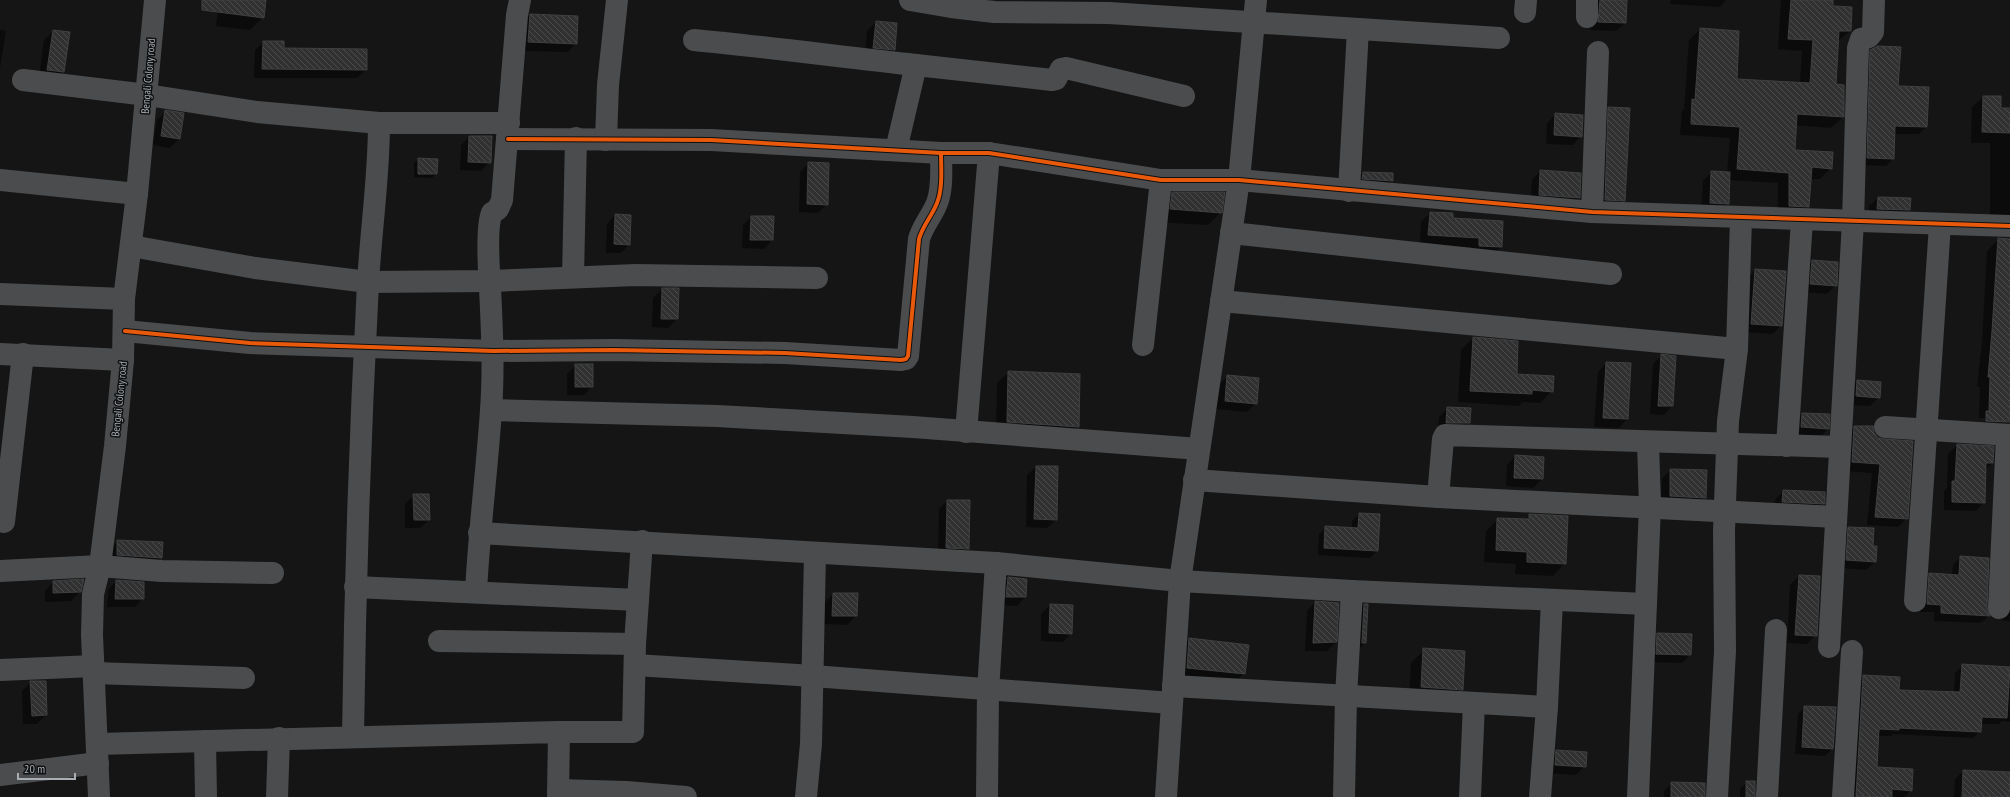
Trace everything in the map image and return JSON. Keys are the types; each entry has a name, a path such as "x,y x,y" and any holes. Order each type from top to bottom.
{"street":[{"name":"Bengali Colony road","path":"99,797 94,670 93,594 100,566 123,360 125,331 124,299 137,194 155,0"},
{"path":"476,592 479,533 491,410 493,351 490,281 490,217 501,205 517,15 520,0"},
{"path":"606,140 608,85 617,0"},
{"path":"910,0 994,12 1110,6 1254,22 1499,38"},
{"path":"1166,797 1180,581 1239,180 1256,0"},
{"path":"1829,647 1853,221 1858,48 1861,39 1869,37 1873,32 1874,0"},
{"path":"1349,191 1358,29"},
{"path":"694,40 776,47 835,56 1052,80 1056,79 1061,70 1066,68 1184,96"},
{"path":"1592,212 1598,52"},
{"path":"896,150 916,65"},
{"path":"23,80 147,95 257,112 379,123 508,131 576,138 606,140 711,140 941,153 989,153 1161,180 1239,180 1592,212 2010,226"},
{"path":"353,736 355,587 368,282 377,196 379,123"},
{"path":"573,277 576,138"},
{"path":"125,331 250,343 493,351 614,350 777,353 901,360 906,359 908,352 919,239 922,230 937,204 939,196 941,153"},
{"path":"966,432 989,153"},
{"path":"0,180 137,194"},
{"path":"1143,345 1161,180"},
{"path":"1717,797 1725,651 1725,512 1727,444 1728,421 1737,349 1741,218"},
{"path":"1787,446 1802,220"},
{"path":"1915,601 1925,431 1940,224"},
{"path":"1231,233 1611,274"},
{"path":"130,246 255,268 368,282 490,281 636,275 817,278"},
{"path":"0,294 124,299"},
{"path":"1221,302 1737,349"},
{"path":"0,354 123,360"},
{"path":"4,522 23,354"},
{"path":"491,410 717,416 1199,449"},
{"path":"1885,427 1925,431 2009,435 1999,608"},
{"path":"1438,497 1443,439 1445,435 1840,447"},
{"path":"1638,797 1650,506 1648,442"},
{"path":"1194,480 1438,497 1650,506 1725,512 1836,517"},
{"path":"479,533 642,541 996,563 1180,581 1352,591 1646,604"},
{"path":"0,775 97,754 205,741 353,736 633,732 635,644 642,541"},
{"path":"806,797 811,744 816,553"},
{"path":"987,797 988,691 996,563"},
{"path":"0,571 100,566 162,571 273,573"},
{"path":"355,587 638,600"},
{"path":"1344,797 1346,696 1352,591"},
{"path":"1540,797 1547,708 1552,600"},
{"path":"1768,797 1776,630"},
{"path":"440,641 635,644"},
{"path":"1843,797 1852,651"},
{"path":"635,665 813,676 988,691 1172,695 1346,696 1547,708"},
{"path":"0,670 94,670 244,678"},
{"path":"1470,797 1474,703"},
{"path":"559,732 558,793 626,792 686,797"},
{"path":"277,797 279,738"},
{"path":"205,741 206,797"}],"building":[{"path":"202,0 266,0 264,18 202,10"},
{"path":"1600,0 1627,0 1626,23 1598,22"},
{"path":"1791,0 1833,0 1833,6 1852,7 1851,31 1839,31 1836,84 1844,85 1844,117 1797,114 1795,150 1833,152 1832,169 1812,167 1809,207 1789,206 1789,173 1737,169 1740,127 1691,124 1692,99 1695,100 1700,28 1739,31 1737,79 1810,83 1813,40 1788,39"},
{"path":"530,14 578,16 577,44 528,42"},
{"path":"876,21 897,23 895,50 873,48"},
{"path":"53,30 70,32 64,72 47,70"},
{"path":"263,41 284,41 284,48 367,49 367,70 262,69"},
{"path":"1878,46 1901,47 1898,86 1929,87 1927,127 1895,126 1894,159 1867,158 1870,50"},
{"path":"1983,96 2001,96 2001,108 2010,108 2010,133 1982,132"},
{"path":"1608,107 1630,108 1625,201 1605,200"},
{"path":"165,110 184,113 180,139 161,136"},
{"path":"1555,113 1583,115 1582,137 1554,135"},
{"path":"469,136 492,136 491,163 468,162"},
{"path":"418,158 438,159 437,174 418,174"},
{"path":"808,162 829,163 828,205 807,204"},
{"path":"1540,170 1581,173 1580,198 1539,195"},
{"path":"1711,171 1730,172 1729,204 1710,203"},
{"path":"1363,172 1393,173 1393,181 1362,179"},
{"path":"1172,192 1225,192 1222,213 1170,209"},
{"path":"1878,197 1911,198 1910,210 1877,209"},
{"path":"1430,212 1453,213 1453,218 1503,221 1502,247 1479,246 1479,238 1428,235"},
{"path":"615,214 631,215 630,245 614,244"},
{"path":"751,216 774,216 773,240 750,240"},
{"path":"1998,238 2010,239 2010,422 1986,421 1986,411 1989,411 1990,377 1988,377"},
{"path":"1812,260 1838,262 1837,286 1810,284"},
{"path":"1755,269 1786,271 1782,326 1751,324"},
{"path":"662,288 679,288 678,319 661,319"},
{"path":"1473,337 1518,341 1517,374 1554,376 1553,392 1532,390 1532,394 1470,391"},
{"path":"1661,354 1676,356 1673,406 1658,406"},
{"path":"1606,362 1631,363 1628,419 1603,418"},
{"path":"575,364 593,364 593,387 575,387"},
{"path":"1008,371 1080,374 1079,427 1007,422"},
{"path":"1227,375 1259,378 1257,404 1225,401"},
{"path":"1857,380 1881,382 1880,398 1856,396"},
{"path":"1447,407 1471,408 1470,423 1446,423"},
{"path":"1802,413 1830,414 1829,429 1801,427"},
{"path":"1854,426 1873,426 1874,433 1878,438 1913,441 1908,519 1875,517 1880,464 1852,462"},
{"path":"1957,444 1994,446 1993,463 1986,463 1985,503 1952,502 1952,481 1955,481"},
{"path":"1515,455 1544,457 1543,479 1514,478"},
{"path":"1036,466 1058,466 1057,520 1034,519"},
{"path":"1670,469 1707,470 1706,498 1670,496"},
{"path":"1783,490 1825,492 1825,504 1782,502"},
{"path":"413,494 429,494 430,520 414,520"},
{"path":"947,500 970,500 969,549 946,548"},
{"path":"1359,513 1380,514 1378,551 1324,548 1325,526 1358,528"},
{"path":"1529,514 1568,516 1566,564 1527,562 1527,552 1496,550 1497,518 1529,519"},
{"path":"1848,527 1874,528 1873,546 1877,546 1876,562 1846,560"},
{"path":"117,540 163,542 162,558 117,555"},
{"path":"1960,556 1989,558 1987,607 1990,616 1941,613 1941,605 1927,604 1929,573 1959,575"},
{"path":"1799,575 1820,576 1817,636 1795,635"},
{"path":"1008,577 1027,579 1026,597 1006,597"},
{"path":"84,579 81,592 53,593 53,581"},
{"path":"116,580 144,582 144,599 115,599"},
{"path":"833,593 858,593 857,616 832,616"},
{"path":"1315,601 1339,603 1337,642 1313,643"},
{"path":"1050,604 1073,605 1072,634 1049,633"},
{"path":"1364,604 1368,604 1366,643 1362,643"},
{"path":"1657,633 1692,634 1691,655 1656,654"},
{"path":"1189,638 1249,645 1245,674 1187,668"},
{"path":"1423,648 1465,651 1463,690 1421,687"},
{"path":"1962,664 2010,667 2007,718 1982,717 1981,732 1899,728 1899,730 1879,729 1877,767 1913,769 1912,791 1892,789 1892,797 1856,797 1863,675 1900,677 1899,690 1960,692"},
{"path":"30,681 46,681 47,715 32,716"},
{"path":"1804,706 1836,707 1833,749 1802,747"},
{"path":"1556,750 1587,752 1586,767 1555,765"},
{"path":"1963,770 2010,772 2010,797 1962,797"},
{"path":"1746,781 1755,781 1755,797 1746,797"},
{"path":"1671,782 1705,783 1705,797 1671,797"}],"cycle path":[{"path":"508,139 711,140 941,153 989,153 1161,180 1239,180 1592,212 2010,226"},
{"path":"125,331 250,343 493,351 614,350 785,353 901,360 906,359 908,356 919,239 939,197 941,153"}]}
